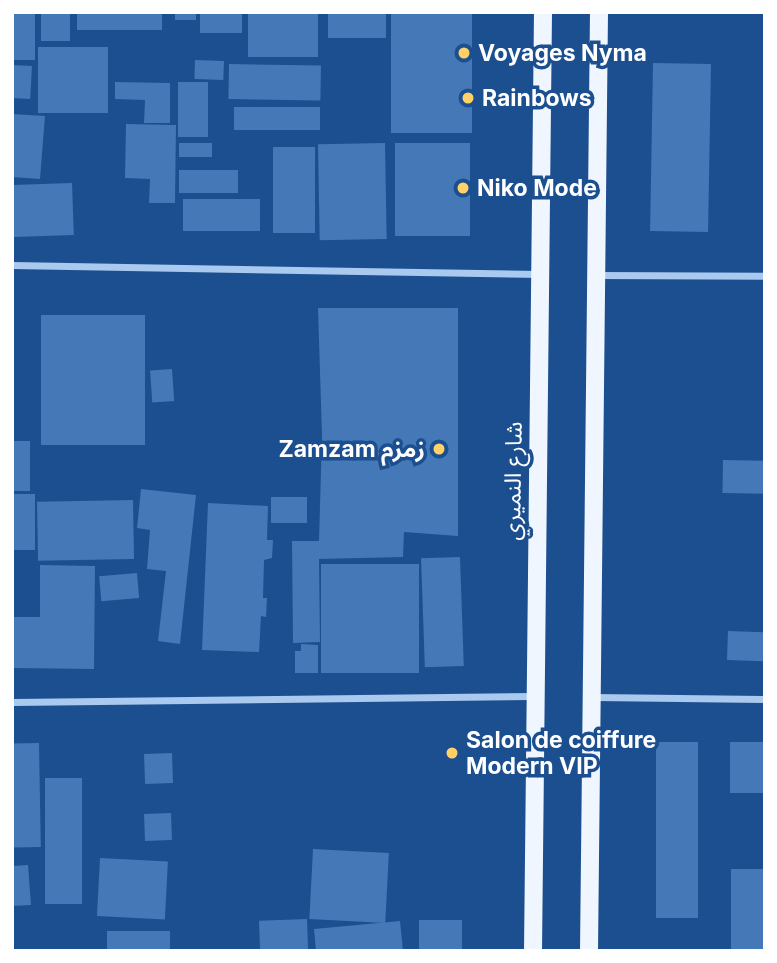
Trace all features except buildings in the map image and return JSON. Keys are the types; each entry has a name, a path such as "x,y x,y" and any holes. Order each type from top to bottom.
{"main road":[{"name":"شارع النميري","path":"533,951 543,12"},
{"path":"589,951 599,12"}],"street":[{"path":"12,265 540,274"},
{"path":"596,275 765,276"},
{"path":"12,702 534,696"},
{"path":"591,697 765,699"}],"place":[{"name":"Voyages Nyma","path":"464,53"},
{"name":"Rainbows","path":"468,98"},
{"name":"Niko Mode","path":"463,188"},
{"name":"Zamzam زمزم","path":"439,449"},
{"name":"Salon de coiffure Modern VIP","path":"452,753"}]}
